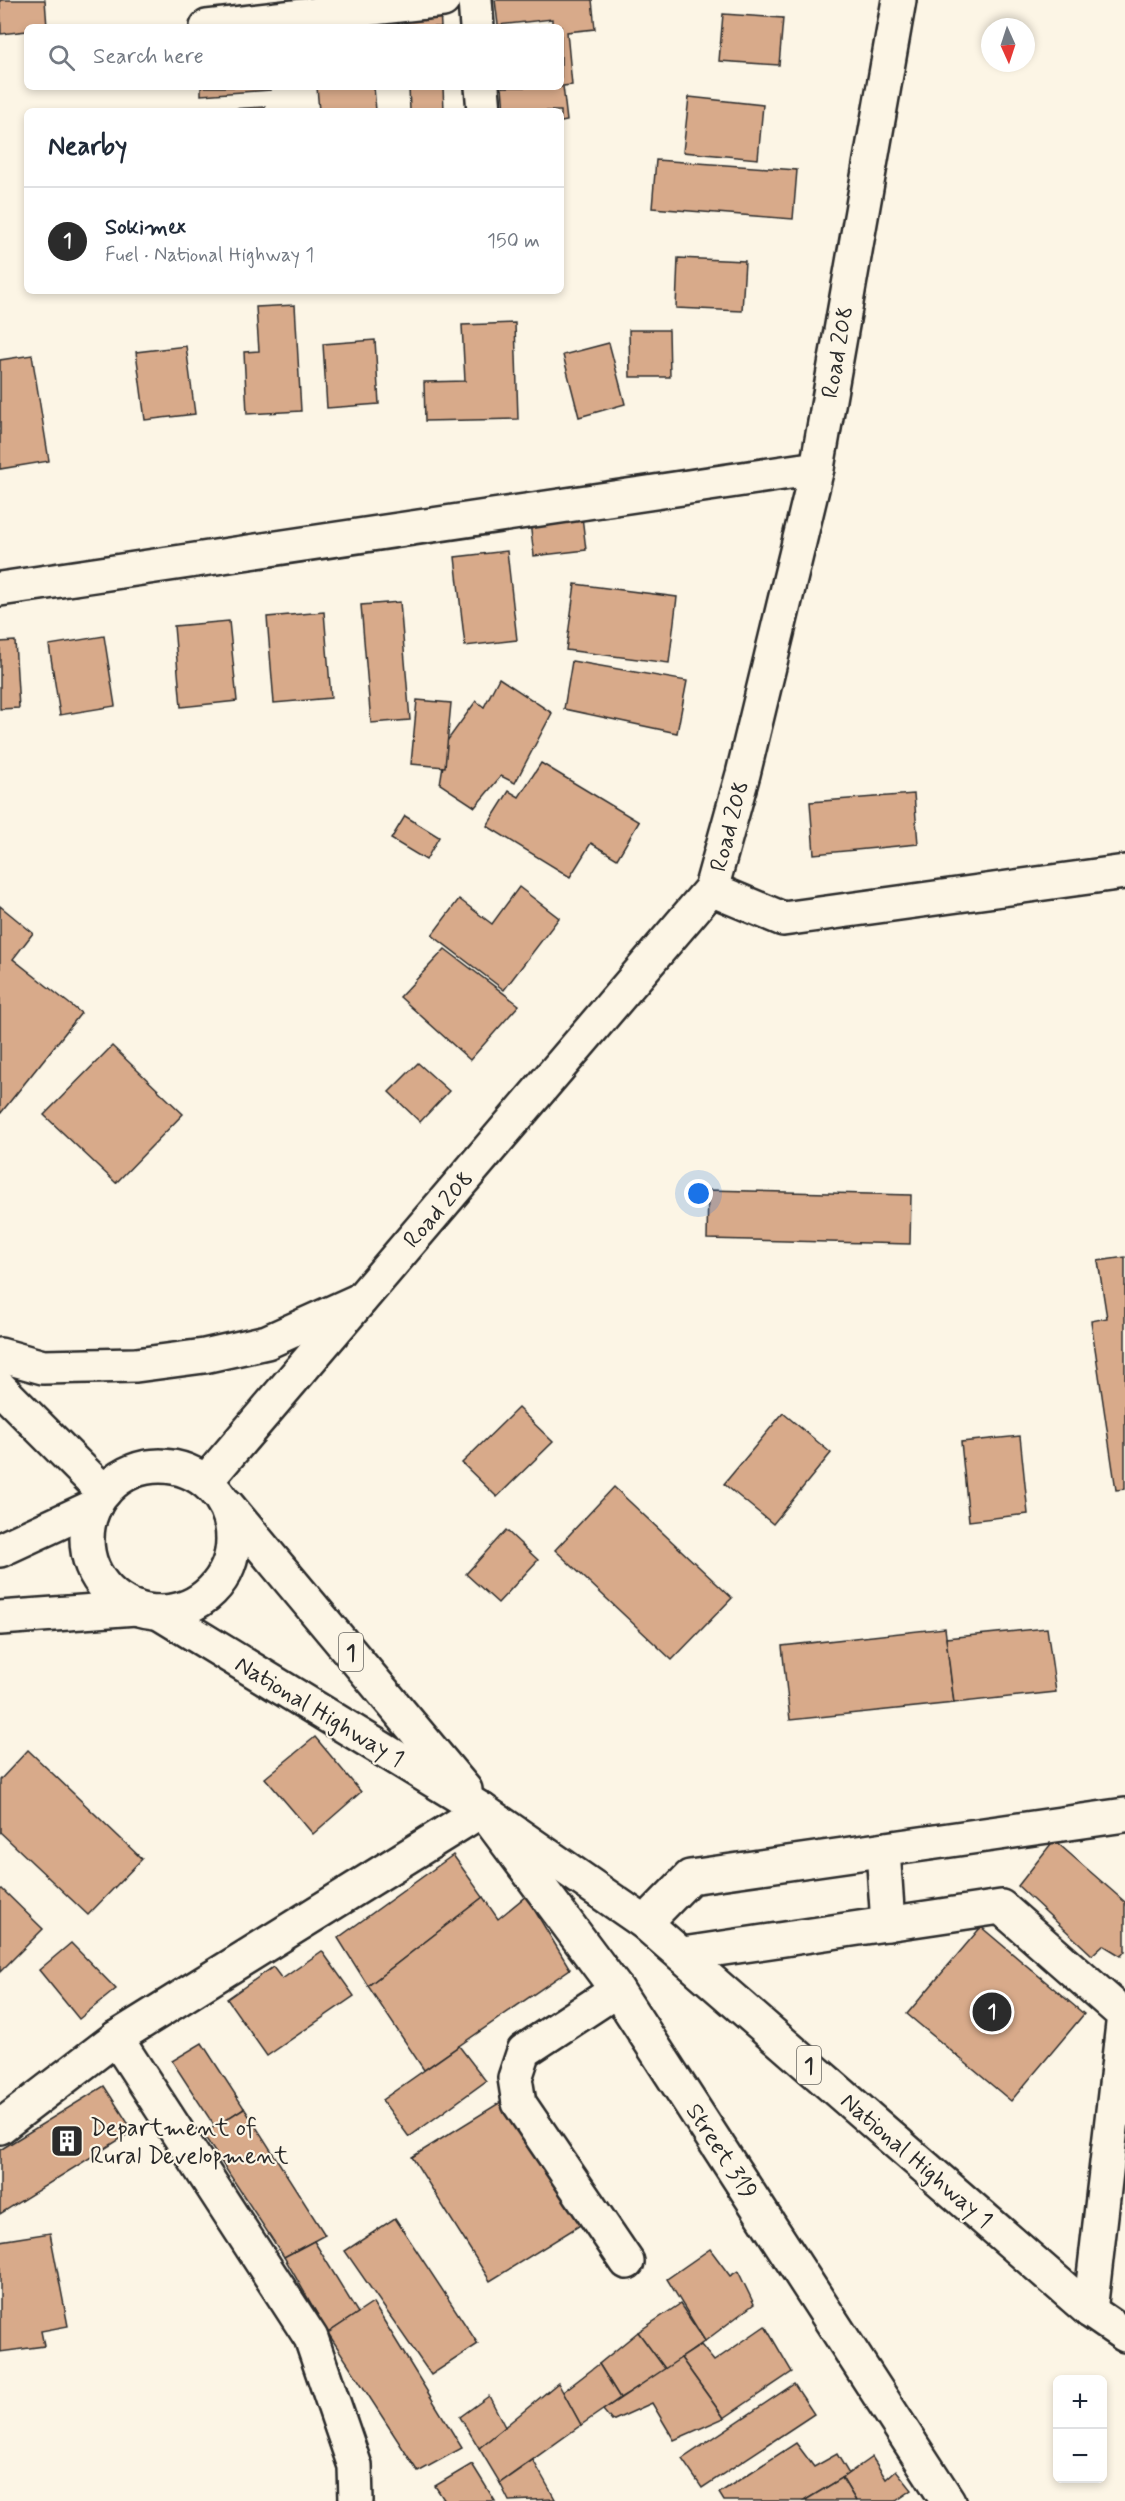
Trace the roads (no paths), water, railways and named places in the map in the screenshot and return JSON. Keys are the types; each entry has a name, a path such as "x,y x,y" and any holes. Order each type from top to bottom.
{"main road":[{"path":"233,24 443,0"},
{"path":"475,0 477,24"},
{"name":"Road 208","path":"212,1488 360,1300 711,889 743,774 817,468 899,0"},
{"path":"482,90 484,108"},
{"path":"0,589 817,468"},
{"path":"711,889 783,920 1125,872"},
{"path":"0,1355 43,1367 136,1365 204,1356 267,1342 360,1300"},
{"path":"0,1388 100,1499"},
{"name":"1","path":"0,1550 100,1499 121,1477 142,1468 164,1466 186,1470 212,1488"},
{"path":"0,1618 181,1609 203,1599 219,1583 231,1562 234,1539 230,1515 212,1488"},
{"name":"National Highway 1","path":"212,1488 482,1810"},
{"name":"1","path":"100,1499 88,1526 88,1546 92,1566 102,1584 117,1598 147,1610"},
{"name":"National Highway 1","path":"147,1610 482,1810 645,1923 1090,2311 1125,2335"},
{"path":"0,2127 116,2038 482,1810"},
{"name":"Street 319","path":"482,1810 617,1990 948,2501"},
{"path":"645,1923 690,1877 1125,1815"},
{"path":"883,1850 888,1924"},
{"path":"683,1954 1001,1907 1124,2015 1090,2311"},
{"path":"617,1990 524,2051 515,2078 519,2103 627,2262"},
{"path":"116,2038 311,2338 356,2466 356,2501"}],"place":[{"name":"Sokimex","path":"992,2012"},
{"name":"Department of Rural Development","path":"67,2141"}]}
